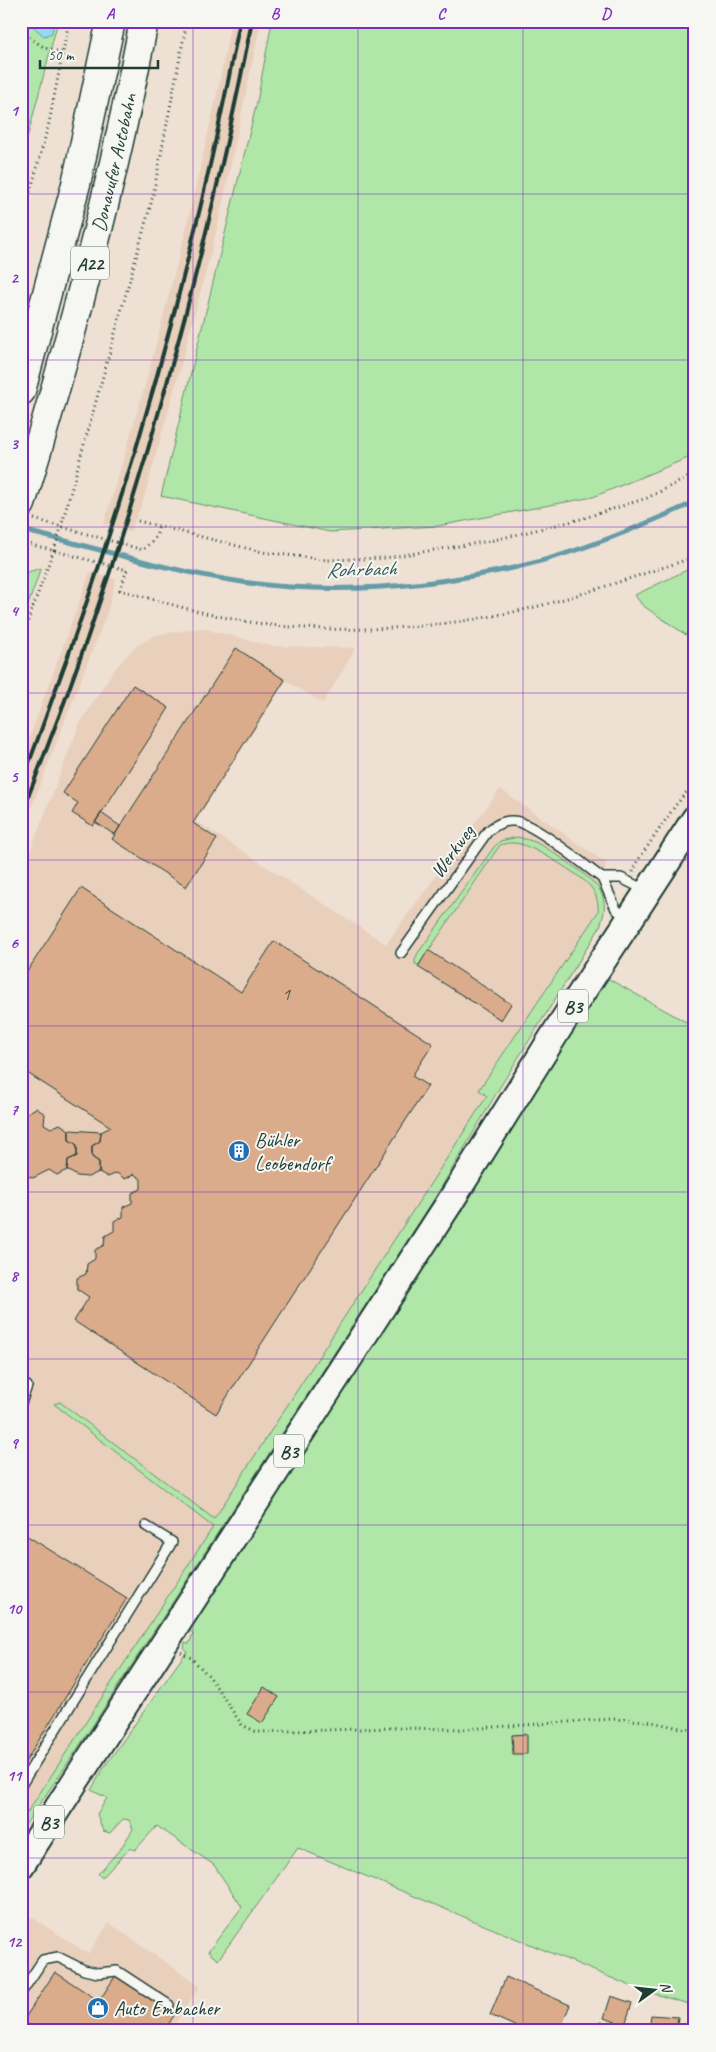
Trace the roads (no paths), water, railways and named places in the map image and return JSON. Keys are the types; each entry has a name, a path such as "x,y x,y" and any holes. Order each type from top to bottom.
{"highway":[{"name":"Donauufer Autobahn","path":"21,391 76,184 111,21"},
{"name":"Donauufer Autobahn","path":"24,507 104,209 144,21"}],"main road":[{"name":"B3","path":"21,1865 450,1202 647,891 695,819"}],"lane":[{"name":"Werkweg","path":"401,953 488,831 504,822 513,821 529,826 602,878"},
{"path":"629,920 616,909 602,878 621,878 647,891"},
{"path":"21,1403 27,1386"},
{"path":"21,1785 172,1542 146,1526"},
{"path":"21,1993 43,1960 58,1957 84,1970 116,1972 169,2005"}],"water":[{"path":"27,21 54,21 52,33 44,36"}],"waterway":[{"name":"Rohrbach","path":"21,530 186,572 242,582 310,588 379,587 480,575 537,562 606,540 695,502"}],"railway":[{"path":"21,783 95,578 144,421 187,262 224,102 240,21"},
{"path":"21,814 59,718 94,620 156,424 208,224 252,21"}],"place":[{"name":"Bühler Leobendorf","path":"239,1151"},
{"name":"Auto Embacher","path":"98,2008"}]}
